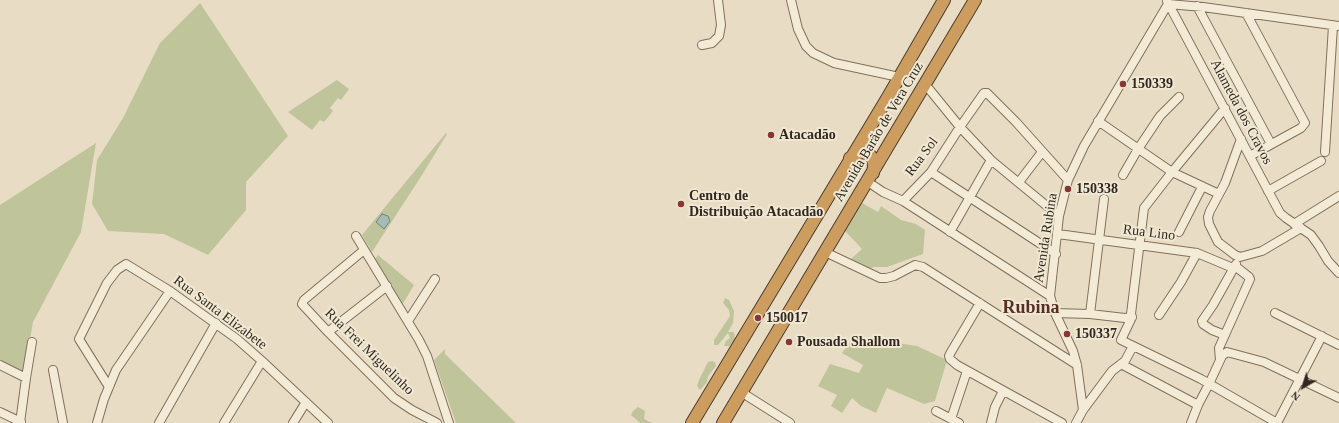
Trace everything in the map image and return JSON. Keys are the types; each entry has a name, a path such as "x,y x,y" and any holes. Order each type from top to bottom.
{"highway":[{"name":"Avenida Barão de Vera Cruz","path":"692,423 944,0"},
{"name":"Avenida Barão de Vera Cruz","path":"723,423 786,314 870,178 975,0"},
{"path":"850,159 862,152 868,153 874,166 870,178"}],"street":[{"path":"702,45 712,43 719,36 721,26 718,0"},
{"path":"791,0 798,29 806,46 813,53 834,63 899,77"},
{"path":"1167,2 1202,4 1246,13 1336,26 1325,152"},
{"name":"Alameda dos Cravos","path":"1167,2 1280,213 1311,234 1328,261 1339,273"},
{"name":"Avenida Rubina","path":"1083,410 1077,365 1073,351 1055,313 1050,296 1056,254 1059,216 1068,180 1084,146 1167,2"},
{"path":"1202,4 1271,144"},
{"path":"1246,13 1305,123 1303,127 1250,156"},
{"path":"925,84 960,126 992,160 1059,216"},
{"name":"Rua Sol","path":"903,201 931,172 960,126 984,93 987,93 1016,122 1042,152"},
{"path":"1123,175 1138,149 1164,111 1179,97"},
{"path":"1225,108 1144,208 1131,314 1132,317 1121,340 1209,384 1277,423 1322,336"},
{"path":"1098,121 1172,172 1219,194"},
{"path":"1241,139 1224,183 1208,217 1209,224 1218,242 1235,255 1240,257 1262,251 1339,196"},
{"path":"1019,182 1042,152 1068,180"},
{"path":"950,232 992,160"},
{"path":"1268,191 1321,161"},
{"path":"931,172 1056,254"},
{"path":"870,178 883,192 903,201 1050,296"},
{"path":"1179,232 1202,187"},
{"path":"1090,314 1104,199"},
{"name":"Rua Lino","path":"1058,234 1197,253 1234,267 1250,279 1225,335"},
{"path":"356,236 408,321 427,356 449,423"},
{"name":"Rua Frei Miguelinho","path":"364,250 304,300 302,304 306,310 394,398 412,410 437,423"},
{"path":"825,252 880,278 894,276 915,265 918,265 1077,365"},
{"path":"1159,315 1181,282 1197,253"},
{"path":"1220,360 1219,348 1225,335 1212,330 1203,324 1202,321 1213,305 1240,257"},
{"name":"Rua Santa Elizabete","path":"109,388 79,339 107,283 117,270 126,264 170,291 237,339 328,423"},
{"path":"408,321 435,279"},
{"path":"328,332 387,286"},
{"path":"98,423 116,370 170,291"},
{"path":"980,303 949,356 952,362 1062,423"},
{"path":"1055,313 1090,314 1125,318 1132,317"},
{"path":"1275,313 1339,345"},
{"path":"159,422 216,323"},
{"path":"0,412 20,422 32,342"},
{"path":"1076,423 1083,410 1112,371 1125,361 1133,346"},
{"path":"1191,423 1198,405 1223,354 1228,352 1264,362 1339,398"},
{"path":"224,423 262,361"},
{"path":"1121,364 1198,405"},
{"path":"0,365 26,378"},
{"path":"53,370 63,423"},
{"path":"951,419 968,371"},
{"path":"991,423 996,407 1004,390"},
{"path":"741,392 790,423"},
{"path":"293,423 306,402"},
{"path":"936,410 959,423"}],"green space":[{"path":"200,3 288,136 246,182 246,210 208,255 164,234 108,231 92,204 97,160 123,118 160,43"},
{"path":"337,80 349,89 341,100 338,98 330,108 333,111 324,122 320,120 312,130 288,112"},
{"path":"446,133 447,134 422,175 372,252 362,235"},
{"path":"96,143 81,232 33,322 24,374 0,363 0,205"},
{"path":"862,203 878,212 881,206 901,220 916,224 925,230 923,254 887,267 874,267 869,269 851,259 862,249 845,231"},
{"path":"378,255 414,285 402,305 375,259"},
{"path":"725,298 729,300 734,311 733,323 728,332 734,332 735,339 730,346 724,346 726,341 730,338 728,333 718,345 714,345 714,340 730,316 729,310 723,303"},
{"path":"855,336 872,346 877,340 917,346 947,360 935,401 924,404 887,388 876,413 861,406 852,398 842,413 831,406 837,395 818,386 830,364 859,373 863,365 842,353"},
{"path":"445,349 445,354 516,423 456,423 434,360"},
{"path":"708,362 715,362 716,366 708,376 707,382 700,390 697,386 699,380"},
{"path":"638,407 645,411 644,419 652,423 640,423 631,415"}],"water":[{"path":"382,214 388,216 390,221 384,229 376,222"}],"place":[{"name":"150339","path":"1123,84"},
{"name":"Atacadão","path":"771,135"},
{"name":"150338","path":"1068,189"},
{"name":"Centro de Distribuição Atacadão","path":"681,204"},
{"name":"150017","path":"758,318"},
{"name":"150337","path":"1067,334"},
{"name":"Pousada Shallom","path":"789,342"}],"district":[{"name":"Rubina","path":"1031,308"}]}
